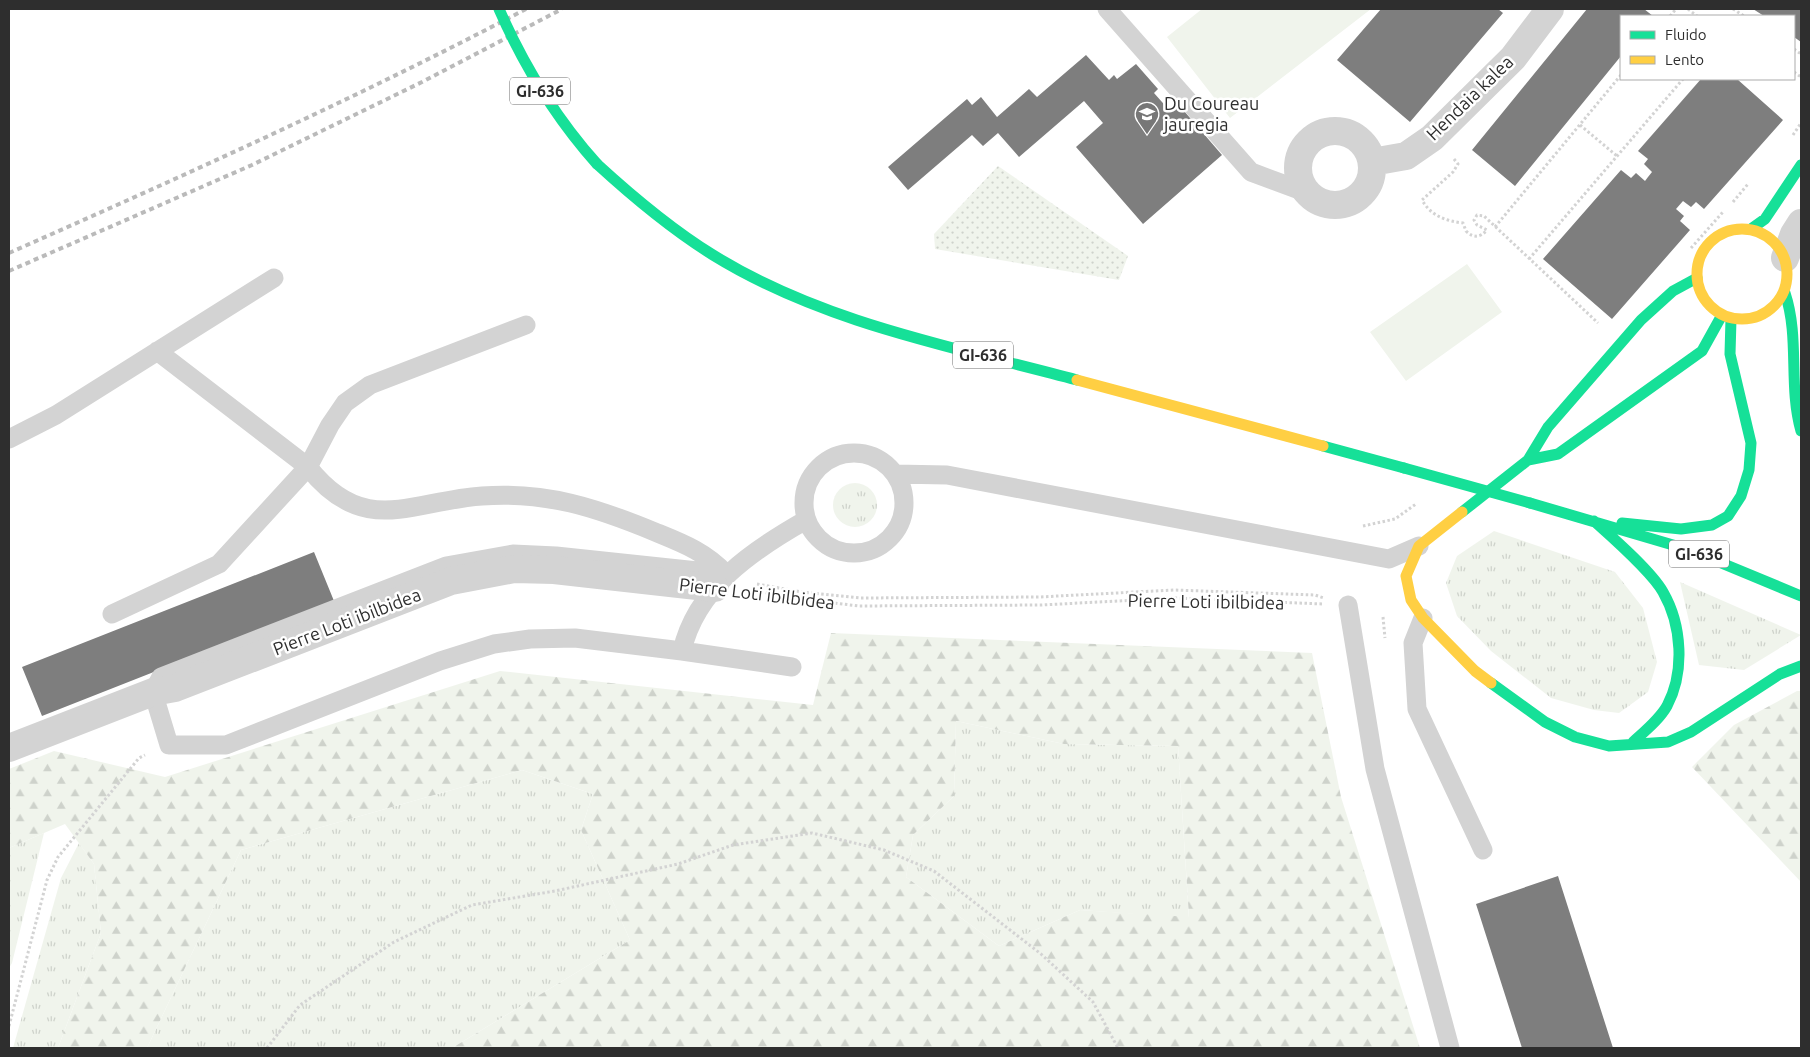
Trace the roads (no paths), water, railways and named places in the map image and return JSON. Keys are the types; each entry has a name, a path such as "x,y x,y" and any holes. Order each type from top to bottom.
{"street":[{"name":"GI-636","path":"499,9 513,42 548,103 597,164 666,224 716,257 769,284 814,304 955,348 1404,468 1690,550 1801,596"},
{"name":"Hendaia kalea","path":"1372,162 1406,156 1432,138 1513,58 1550,9"},
{"path":"1338,131 1350,134 1360,140 1368,150 1372,162 1369,186 1361,196 1351,203 1339,206 1326,205 1306,192 1300,181 1297,169 1299,156 1305,146 1320,134 1338,131"},
{"path":"1751,229 1765,219 1801,165"},
{"path":"1786,258 1772,239 1751,229 1734,229 1718,235 1706,247 1698,261 1697,278 1704,300 1727,317 1748,320 1763,315 1776,306 1785,292 1788,275 1786,258 1794,234 1801,223"},
{"path":"1697,278 1673,292 1641,320 1548,427 1528,460 1419,546 1406,576 1411,600 1423,618 1476,671 1545,722 1575,737 1609,746 1633,742 1668,742 1691,732 1780,674 1801,666"},
{"path":"1785,292 1792,314 1796,417 1801,431"},
{"path":"1528,460 1558,454 1702,351 1727,317"},
{"path":"1594,521 1681,529 1712,526 1728,516 1742,496 1749,470 1751,443 1730,354 1727,317"},
{"path":"1594,521 1626,550 1662,591 1674,621 1680,653 1676,687 1666,707 1652,725 1633,742"},
{"name":"Pierre Loti ibilbidea","path":"9,748 153,692 175,688 451,581 514,569 721,581"}],"lane":[{"path":"1107,9 1251,172 1306,192"},
{"path":"9,439 56,415 274,278"},
{"path":"112,614 219,564 308,467 330,425 345,404 370,385 526,325"},
{"path":"157,352 308,467 320,482 341,498 357,506 379,511 408,510 481,496 527,495 566,500 611,514 693,548 714,561 721,581"},
{"path":"853,452 869,455 884,462 895,474 903,489 904,506 900,524 891,538 877,548 860,554 843,553 827,546 814,534 806,520 803,505 805,489 812,474 823,463 837,455 853,452"},
{"path":"895,474 947,475 1389,559 1419,546"},
{"path":"682,651 687,630 721,581 776,537 806,520"},
{"path":"1348,605 1375,768 1450,1048"},
{"path":"1423,618 1413,643 1417,709 1483,850"},
{"path":"153,692 169,745 226,745 440,661 494,644 530,639 575,638 792,667"}],"railway":[{"path":"9,253 334,105 526,9"},
{"path":"9,271 252,165 422,82 562,9"}],"place":[{"name":"Du Coureau jauregia","path":"1147,135"}]}
